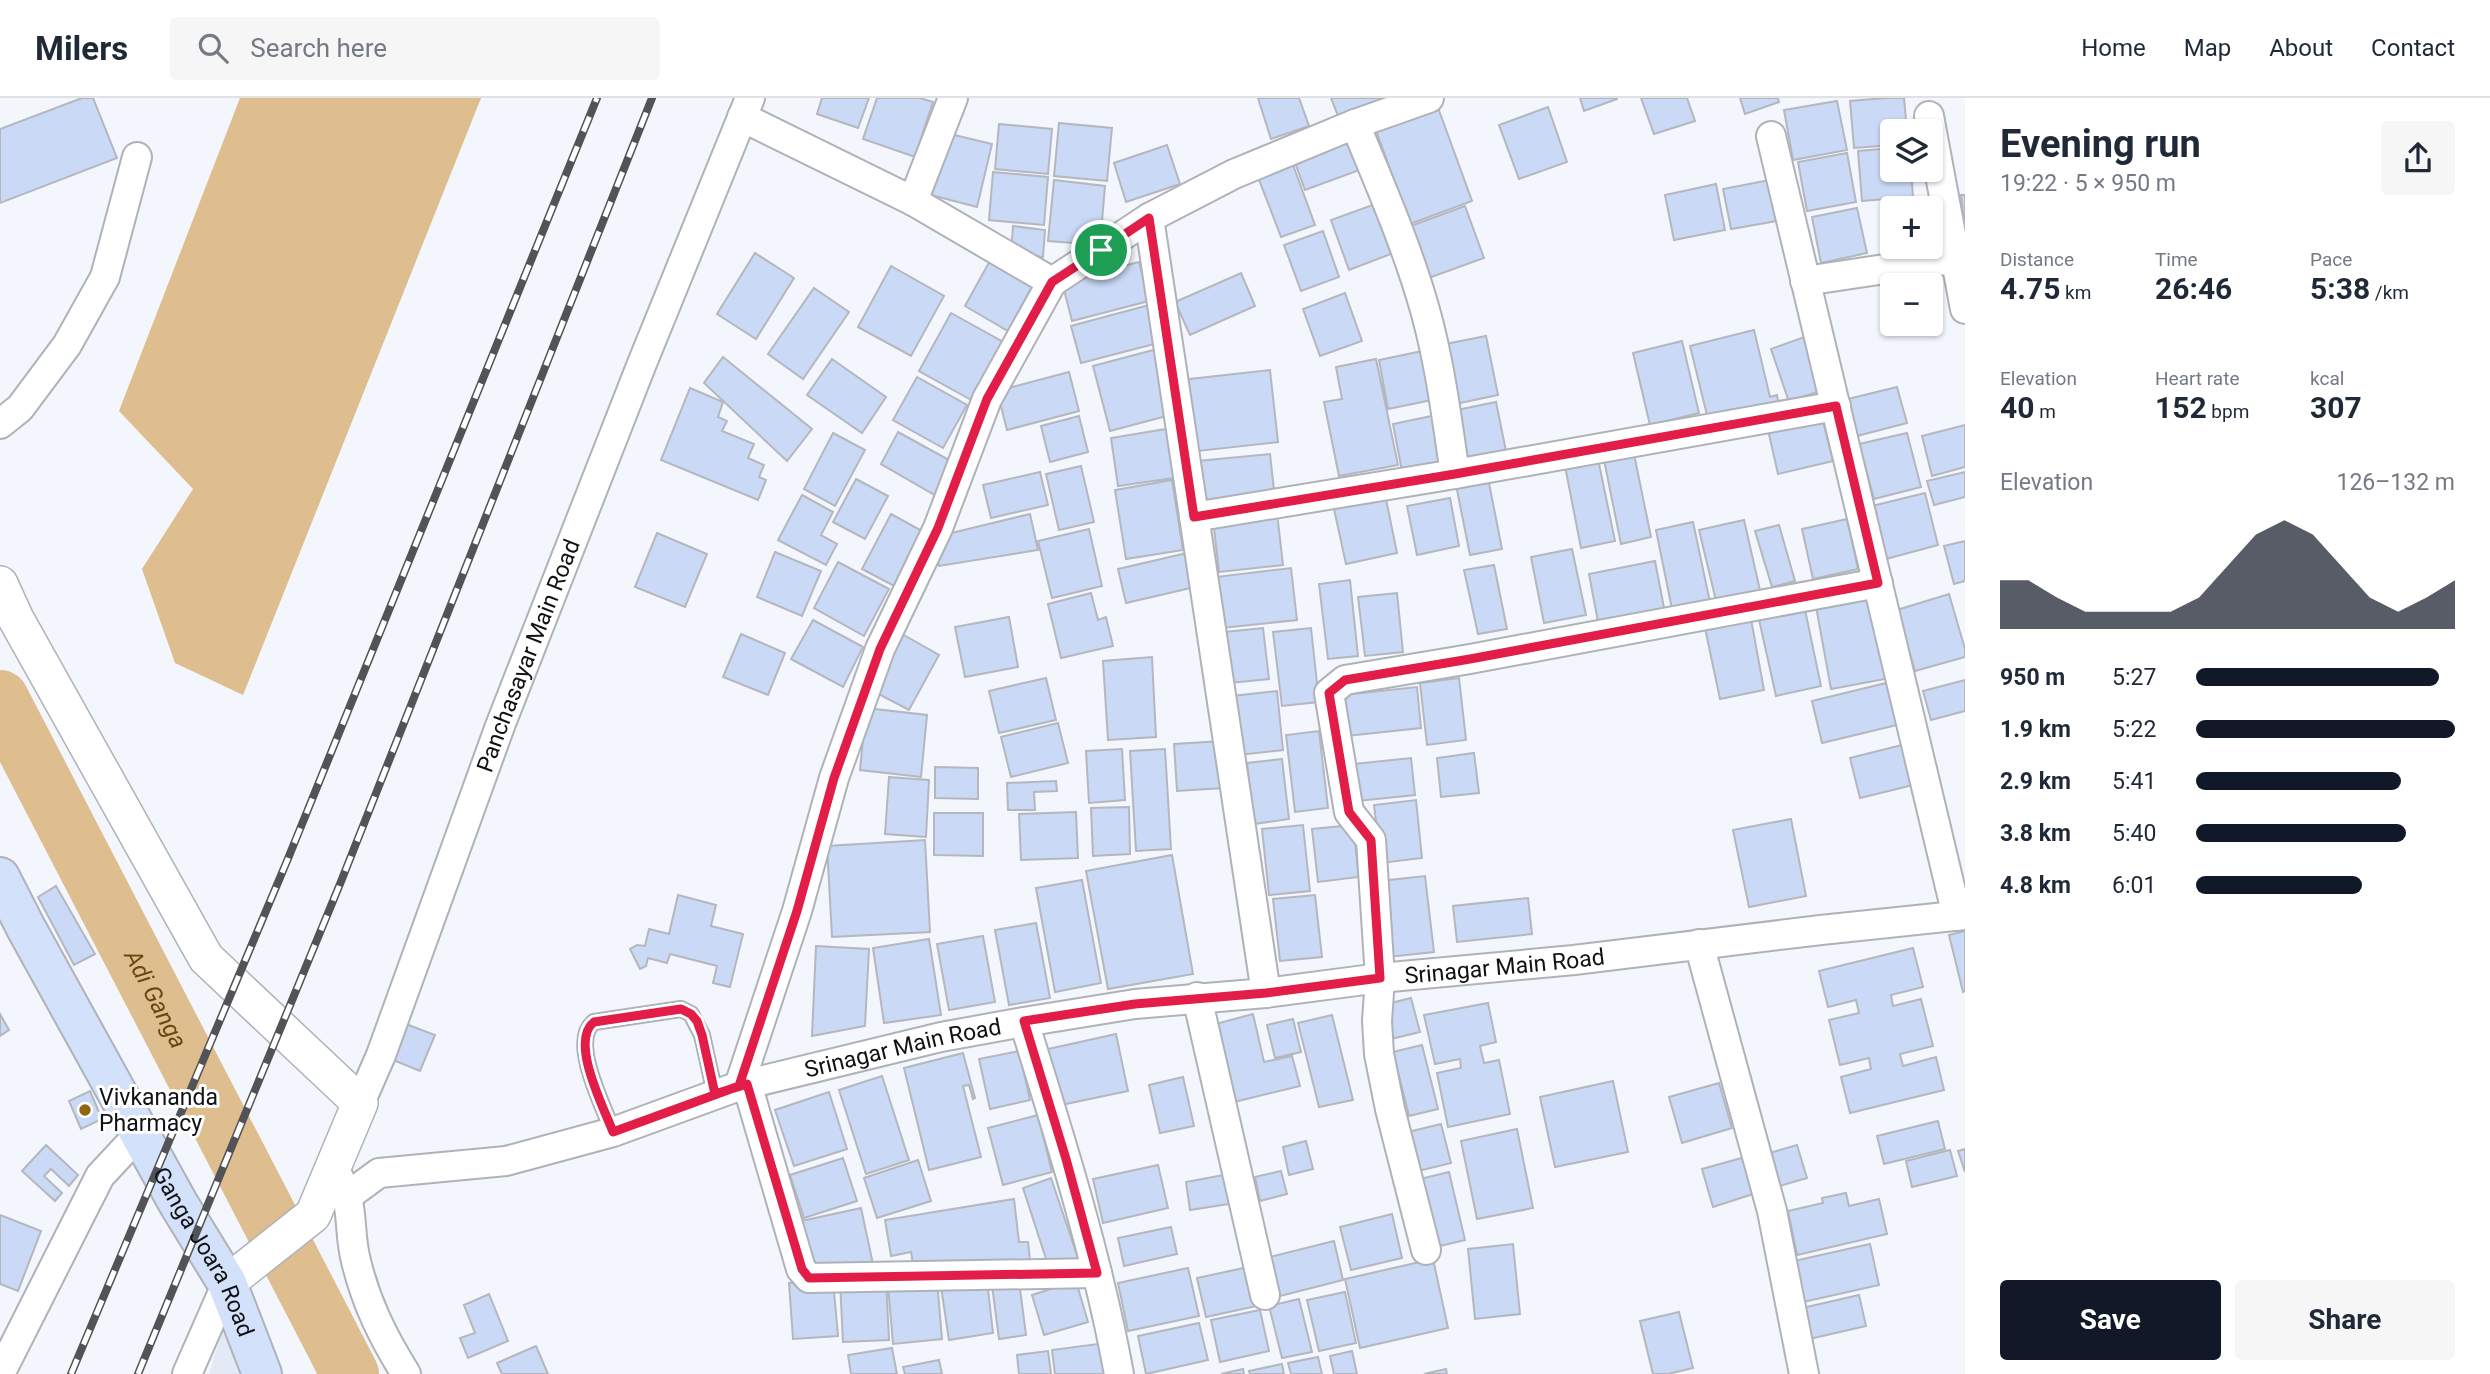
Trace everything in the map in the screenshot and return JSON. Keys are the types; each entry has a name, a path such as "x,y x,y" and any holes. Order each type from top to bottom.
{"main road":[{"name":"Ganga Joara Road","path":"3,893 178,1203 227,1283 262,1374"}],"street":[{"path":"913,201 953,98"},
{"path":"1097,1273 809,1278 802,1269 734,1088 797,911 834,778 880,649 938,528 987,399 1052,282 1149,218 1234,174 1354,124 1429,98"},
{"path":"746,107 1052,282"},
{"name":"Panchasayar Main Road","path":"227,1283 313,1215 341,1181 359,1103 381,1055 505,713 746,107"},
{"path":"1929,116 1960,258 1965,309"},
{"path":"1354,124 1409,256 1426,313 1455,474"},
{"path":"1771,136 1961,916"},
{"path":"0,424 20,408 67,345 105,277 137,157"},
{"path":"1149,218 1266,993"},
{"path":"1805,281 1960,258"},
{"path":"1194,517 1836,406"},
{"path":"1426,1251 1379,1054 1377,1021 1380,978 1371,840 1349,812 1329,693 1345,680 1878,583"},
{"path":"0,584 16,620 206,958 359,1103"},
{"name":"Srinagar Main Road","path":"341,1181 379,1173 506,1161 613,1132 734,1088 941,1037 1024,1021 1135,1004 1266,993 1380,978 1574,960 1961,916"},
{"path":"1699,944 1772,1211 1804,1374"},
{"path":"1196,998 1265,1295"},
{"path":"1024,1021 1097,1273 1119,1374"},
{"path":"0,1374 100,1176 140,1133"},
{"path":"341,1181 355,1258 368,1305 406,1374"},
{"path":"187,1374 227,1283"}],"lane":[{"path":"613,1132 587,1063 585,1031 594,1022 681,1009 691,1014 734,1088"}],"shaded area":[{"path":"240,98 481,98 243,695 175,663 142,569 193,489 119,411"},
{"path":"309,1253 321,1268 356,1374 317,1374 285,1303"},
{"path":"223,1328 239,1374 209,1374"}],"building":[{"path":"82,98 93,98 117,158 0,203 0,129"},
{"path":"822,98 869,98 858,128 817,114"},
{"path":"877,98 920,98 933,102 915,157 863,139"},
{"path":"1258,98 1299,98 1309,126 1271,139"},
{"path":"1331,98 1386,98 1338,116"},
{"path":"1580,98 1617,98 1617,99 1584,111"},
{"path":"1641,98 1687,98 1695,121 1654,134"},
{"path":"1740,98 1778,98 1779,102 1745,114"},
{"path":"1904,98 1906,119 1880,119 1880,146 1854,148 1850,101"},
{"path":"1837,101 1847,150 1793,160 1784,110"},
{"path":"1436,102 1472,201 1410,224 1374,125"},
{"path":"1548,107 1567,162 1519,179 1499,125"},
{"path":"1059,123 1112,128 1107,181 1054,176"},
{"path":"999,124 1052,129 1048,174 995,169"},
{"path":"946,133 992,144 977,207 931,195"},
{"path":"1353,135 1365,168 1305,190 1293,157"},
{"path":"1167,145 1180,184 1126,202 1114,163"},
{"path":"1880,149 1880,182 1912,182 1913,196 1880,196 1880,200 1862,201 1858,151"},
{"path":"1847,153 1856,202 1807,211 1798,162"},
{"path":"1293,165 1315,225 1281,237 1258,177"},
{"path":"993,172 1048,177 1044,225 989,220"},
{"path":"1775,179 1783,220 1731,229 1723,189"},
{"path":"1054,180 1105,186 1100,245 1048,241"},
{"path":"1716,184 1725,230 1674,240 1665,195"},
{"path":"1961,195 1965,195 1965,232"},
{"path":"1378,203 1396,252 1349,270 1331,220"},
{"path":"1465,206 1484,258 1426,279 1408,227"},
{"path":"1857,208 1867,253 1821,263 1812,217"},
{"path":"1013,226 1045,230 1043,257 1011,253"},
{"path":"1323,231 1339,277 1301,291 1284,245"},
{"path":"755,253 794,278 756,339 717,314"},
{"path":"992,257 1035,281 1008,331 965,306"},
{"path":"1139,262 1149,301 1072,321 1062,282"},
{"path":"891,266 944,296 911,356 858,327"},
{"path":"1241,273 1255,306 1190,335 1175,302"},
{"path":"814,288 849,312 803,379 768,354"},
{"path":"1345,293 1362,341 1320,356 1303,309"},
{"path":"1149,305 1158,343 1081,363 1071,326"},
{"path":"951,313 1005,343 973,401 919,371"},
{"path":"1754,330 1770,397 1777,395 1779,406 1709,423 1690,346"},
{"path":"1486,336 1498,395 1446,406 1435,346"},
{"path":"1807,336 1825,389 1789,402 1771,349"},
{"path":"1682,341 1699,413 1650,425 1633,353"},
{"path":"1157,349 1174,414 1110,431 1093,366"},
{"path":"1432,349 1442,398 1388,409 1379,360"},
{"path":"723,357 812,429 787,461 704,383"},
{"path":"832,359 886,397 862,433 807,395"},
{"path":"1376,359 1398,465 1339,476 1324,402 1342,399 1336,367"},
{"path":"1270,370 1278,442 1189,452 1181,380"},
{"path":"1069,372 1079,411 1007,430 997,391"},
{"path":"917,377 967,405 943,448 893,420"},
{"path":"1897,387 1907,423 1857,436 1848,399"},
{"path":"690,388 723,402 718,417 727,421 722,431 754,444 748,458 764,465 759,477 766,480 758,500 661,460"},
{"path":"1496,402 1507,456 1458,466 1447,412"},
{"path":"1441,414 1450,461 1402,471 1393,424"},
{"path":"1079,416 1088,452 1050,462 1041,426"},
{"path":"1822,417 1833,461 1778,474 1768,430"},
{"path":"1965,425 1965,467 1932,476 1922,436"},
{"path":"1166,429 1174,478 1118,486 1111,438"},
{"path":"898,432 958,465 940,498 881,464"},
{"path":"833,433 865,450 835,506 804,489"},
{"path":"1907,433 1921,487 1874,499 1859,444"},
{"path":"1270,454 1275,499 1203,507 1198,461"},
{"path":"1597,454 1615,541 1581,548 1564,461"},
{"path":"1634,454 1651,537 1621,544 1604,460"},
{"path":"1081,466 1094,522 1059,530 1046,474"},
{"path":"1040,472 1048,505 991,518 983,485"},
{"path":"1965,472 1965,497 1934,505 1927,481"},
{"path":"1487,473 1502,549 1470,555 1455,480"},
{"path":"856,479 888,496 865,539 833,522"},
{"path":"1172,480 1183,550 1126,559 1115,490"},
{"path":"1925,493 1938,545 1886,559 1872,506"},
{"path":"802,495 833,512 821,535 837,544 826,565 778,540"},
{"path":"1450,498 1459,546 1417,555 1407,506"},
{"path":"1386,499 1397,553 1346,564 1334,509"},
{"path":"1277,513 1283,565 1219,572 1213,520"},
{"path":"891,514 922,531 894,586 862,569"},
{"path":"1030,514 1038,550 939,566 951,533"},
{"path":"1847,519 1858,569 1813,579 1802,529"},
{"path":"1744,520 1762,599 1718,609 1699,530"},
{"path":"1693,522 1711,607 1673,614 1656,530"},
{"path":"1779,525 1795,581 1772,587 1755,531"},
{"path":"1089,529 1102,586 1052,598 1038,541"},
{"path":"657,533 707,554 685,607 635,587"},
{"path":"1965,541 1965,581 1954,584 1944,546"},
{"path":"1572,549 1586,615 1544,623 1531,557"},
{"path":"775,552 821,571 802,616 757,597"},
{"path":"1187,553 1195,587 1126,603 1118,569"},
{"path":"1655,561 1665,613 1599,627 1589,574"},
{"path":"838,562 889,589 864,636 814,608"},
{"path":"1494,565 1507,629 1478,634 1464,570"},
{"path":"1291,568 1297,620 1222,628 1216,577"},
{"path":"1350,580 1358,656 1328,659 1319,584"},
{"path":"1868,591 1885,679 1831,689 1815,601"},
{"path":"1091,593 1098,620 1106,617 1113,646 1061,658 1048,604"},
{"path":"1397,593 1403,652 1365,656 1358,597"},
{"path":"1949,594 1965,657 1915,671 1897,610"},
{"path":"1804,605 1821,686 1776,696 1758,615"},
{"path":"1009,617 1018,667 965,677 955,627"},
{"path":"1751,619 1764,690 1720,699 1705,628"},
{"path":"813,620 863,647 843,687 791,659"},
{"path":"1263,628 1269,679 1230,683 1225,632"},
{"path":"1311,628 1319,702 1282,706 1273,632"},
{"path":"741,634 785,653 768,695 723,677"},
{"path":"902,634 939,655 909,710 871,690"},
{"path":"1152,657 1156,737 1108,740 1103,661"},
{"path":"1046,678 1056,720 999,733 989,691"},
{"path":"1459,678 1466,740 1427,745 1420,683"},
{"path":"1965,680 1965,711 1931,720 1923,691"},
{"path":"1886,683 1897,725 1822,743 1812,701"},
{"path":"1417,687 1421,728 1347,736 1342,695"},
{"path":"1277,691 1283,750 1239,755 1232,696"},
{"path":"866,708 927,715 921,777 860,770"},
{"path":"1058,723 1068,763 1011,777 1001,737"},
{"path":"1319,731 1328,808 1295,812 1286,735"},
{"path":"1221,741 1224,788 1177,791 1174,744"},
{"path":"1902,745 1913,785 1860,798 1850,758"},
{"path":"1122,749 1125,800 1089,803 1086,751"},
{"path":"1165,749 1171,849 1136,851 1130,751"},
{"path":"1474,753 1479,793 1441,797 1437,758"},
{"path":"1411,758 1415,795 1348,802 1344,765"},
{"path":"1282,759 1289,819 1254,824 1247,763"},
{"path":"935,767 978,768 978,799 935,798"},
{"path":"889,777 929,780 926,837 885,834"},
{"path":"1056,781 1057,791 1034,792 1035,810 1008,810 1007,783"},
{"path":"1416,800 1422,858 1381,863 1374,805"},
{"path":"1129,807 1130,854 1093,856 1091,808"},
{"path":"1076,812 1078,858 1021,860 1019,814"},
{"path":"934,813 983,813 983,856 934,855"},
{"path":"1791,819 1806,896 1749,907 1733,830"},
{"path":"1303,825 1310,891 1269,895 1262,829"},
{"path":"1353,825 1359,877 1318,882 1312,829"},
{"path":"925,840 930,932 832,937 827,846"},
{"path":"1172,855 1193,974 1108,989 1086,871"},
{"path":"1425,876 1434,952 1388,957 1380,881"},
{"path":"1082,880 1101,983 1055,992 1036,888"},
{"path":"56,886 95,954 74,965 38,897"},
{"path":"678,895 716,905 711,926 743,934 730,987 713,983 717,966 670,954 667,963 648,958 646,966 640,969 630,949 637,945 645,946 649,929 669,934"},
{"path":"1315,895 1322,957 1280,961 1273,899"},
{"path":"1528,898 1532,934 1457,942 1453,906"},
{"path":"1036,923 1050,998 1009,1005 995,930"},
{"path":"1965,931 1965,991 1963,992 1949,935"},
{"path":"983,936 995,1002 949,1010 937,944"},
{"path":"929,939 941,1015 884,1023 873,948"},
{"path":"816,946 869,949 865,1026 812,1036"},
{"path":"1913,948 1923,987 1891,995 1893,1006 1921,999 1933,1046 1900,1054 1903,1066 1936,1057 1944,1090 1850,1113 1841,1077 1871,1069 1869,1058 1840,1065 1829,1020 1859,1013 1856,1000 1828,1007 1819,971"},
{"path":"1411,998 1420,1032 1391,1039 1383,1005"},
{"path":"1488,1003 1496,1042 1480,1046 1484,1063 1499,1060 1510,1114 1448,1127 1437,1073 1461,1068 1460,1059 1435,1064 1424,1015"},
{"path":"0,1014 9,1030 0,1036"},
{"path":"1253,1014 1264,1062 1292,1056 1300,1086 1230,1103 1212,1025"},
{"path":"1332,1015 1353,1100 1319,1107 1298,1023"},
{"path":"1293,1019 1301,1052 1275,1058 1267,1025"},
{"path":"406,1024 435,1035 420,1071 393,1060"},
{"path":"1116,1034 1128,1091 1061,1105 1048,1049"},
{"path":"1422,1045 1438,1109 1409,1116 1393,1052"},
{"path":"1019,1051 1030,1100 990,1109 979,1059"},
{"path":"963,1053 975,1098 973,1099 969,1085 963,1086 981,1157 929,1170 904,1068"},
{"path":"882,1076 909,1160 866,1174 839,1090"},
{"path":"1183,1077 1194,1126 1160,1133 1149,1085"},
{"path":"1613,1081 1628,1152 1555,1167 1540,1097"},
{"path":"1719,1083 1732,1128 1682,1143 1669,1097"},
{"name":"Vivkananda Pharmacy","path":"90,1091 102,1119 81,1129 69,1101"},
{"path":"829,1092 847,1149 794,1166 775,1110"},
{"path":"1038,1115 1052,1172 1003,1185 988,1128"},
{"path":"1938,1121 1945,1149 1884,1164 1877,1136"},
{"path":"1441,1124 1451,1163 1418,1171 1408,1132"},
{"path":"1517,1129 1533,1208 1477,1219 1461,1141"},
{"path":"1306,1141 1313,1169 1289,1175 1283,1147"},
{"path":"46,1145 78,1175 69,1186 51,1169 44,1176 62,1193 55,1201 22,1171"},
{"path":"1797,1145 1807,1178 1776,1187 1766,1154"},
{"path":"1965,1149 1965,1172 1958,1151"},
{"path":"1950,1150 1957,1176 1912,1187 1906,1161"},
{"path":"1745,1157 1756,1193 1713,1207 1702,1169"},
{"path":"843,1158 857,1201 804,1218 790,1175"},
{"path":"918,1160 931,1201 877,1218 864,1178"},
{"path":"1158,1165 1168,1208 1103,1223 1093,1179"},
{"path":"1281,1171 1287,1194 1260,1201 1255,1177"},
{"path":"1449,1172 1465,1240 1436,1247 1420,1179"},
{"path":"1224,1175 1229,1204 1190,1210 1186,1182"},
{"path":"1051,1178 1078,1258 1049,1268 1023,1188"},
{"path":"1846,1193 1849,1206 1879,1199 1887,1234 1797,1255 1788,1211 1823,1203 1822,1198"},
{"path":"1014,1199 1019,1242 1028,1242 1031,1269 914,1270 911,1252 891,1256 885,1220"},
{"path":"861,1208 873,1264 813,1277 801,1221"},
{"path":"1392,1214 1402,1258 1351,1270 1340,1227"},
{"path":"0,1215 41,1231 18,1291 0,1284"},
{"path":"1171,1227 1177,1254 1124,1266 1118,1238"},
{"path":"1334,1241 1343,1280 1276,1297 1266,1258"},
{"path":"1513,1244 1520,1314 1475,1319 1468,1249"},
{"path":"1870,1244 1879,1285 1803,1302 1794,1261"},
{"path":"1433,1259 1448,1328 1360,1348 1345,1279"},
{"path":"1253,1266 1261,1305 1206,1317 1197,1278"},
{"path":"1188,1268 1199,1316 1128,1331 1118,1283"},
{"path":"886,1279 889,1340 843,1342 840,1281"},
{"path":"833,1280 838,1336 793,1339 789,1283"},
{"path":"937,1280 942,1339 893,1344 888,1285"},
{"path":"987,1281 993,1333 949,1340 941,1287"},
{"path":"1019,1281 1026,1335 999,1339 992,1285"},
{"path":"1076,1281 1088,1322 1044,1335 1032,1295"},
{"path":"1345,1292 1356,1343 1319,1351 1307,1300"},
{"path":"489,1294 508,1341 468,1358 460,1338 475,1333 464,1305"},
{"path":"1859,1295 1866,1326 1805,1340 1798,1309"},
{"path":"1299,1299 1312,1352 1282,1358 1269,1306"},
{"path":"1260,1310 1269,1351 1220,1362 1211,1320"},
{"path":"1679,1312 1693,1368 1668,1374 1653,1374 1640,1321"},
{"path":"1199,1323 1208,1360 1146,1374 1138,1336"},
{"path":"1105,1343 1109,1374 1055,1374 1052,1350"},
{"path":"536,1346 548,1374 502,1374 497,1363"},
{"path":"892,1348 897,1374 851,1374 848,1355"},
{"path":"1048,1351 1051,1374 1019,1374 1017,1355"},
{"path":"1352,1351 1357,1374 1334,1374 1330,1356"},
{"path":"1318,1357 1322,1374 1291,1374 1288,1363"},
{"path":"939,1360 942,1374 905,1374 903,1367"},
{"path":"1282,1364 1284,1374 1250,1374 1249,1371"},
{"path":"1243,1369 1244,1374 1221,1374"},
{"path":"1446,1369 1447,1374 1424,1374"}],"waterway":[{"name":"Adi Ganga","path":"0,699 350,1374"}],"railway":[{"path":"71,1374 287,861 597,98"},
{"path":"138,1374 340,884 652,98"}],"place":[{"name":"Vivkananda Pharmacy","path":"85,1110"}],"route":[{"path":"1101,250 1052,282 987,399 938,528 880,649 834,778 797,911 739,1086 613,1132 587,1063 585,1031 594,1022 681,1009 691,1014 702,1035 715,1094 739,1086 747,1084 802,1269 809,1278 1097,1273 1024,1021 1135,1004 1335,986 1380,978 1371,840 1349,812 1329,693 1345,680 1878,583 1836,406 1194,517 1149,218 1101,250"}]}
